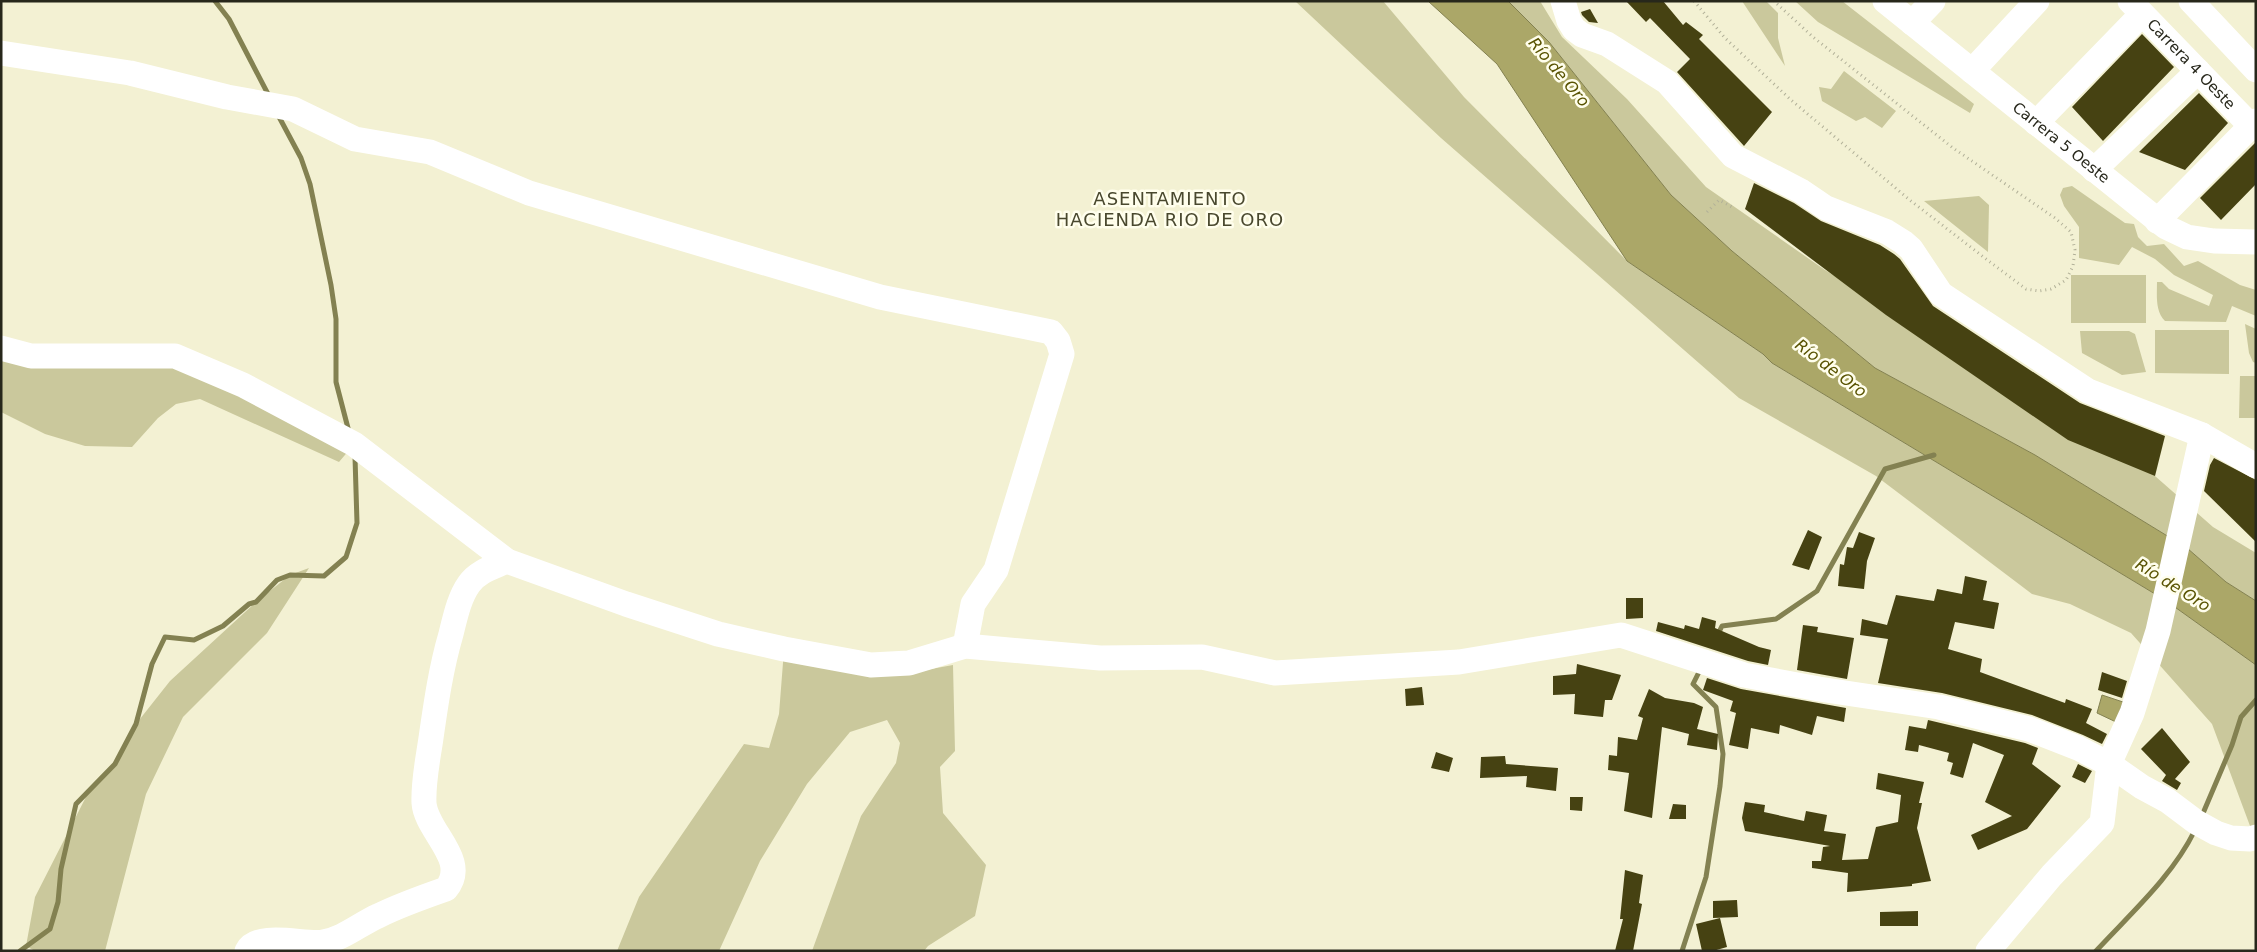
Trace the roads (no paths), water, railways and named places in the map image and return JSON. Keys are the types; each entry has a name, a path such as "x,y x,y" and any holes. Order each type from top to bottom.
{"street":[{"path":"1563,1 1569,21 1574,29 1582,35 1607,44 1667,82 1714,138 1733,156 1801,191 1826,208 1887,232 1903,242 1911,249 1941,294 2088,391 2202,435 2256,466"},
{"name":"Carrera 5 Oeste","path":"1885,1 2157,221 2187,237 2214,241 2255,241"},
{"path":"1912,23 1933,1"},
{"path":"1972,71 2036,1"},
{"path":"2191,1 2256,70"},
{"path":"2036,123 2136,8"},
{"name":"Carrera 4 Oeste","path":"2136,8 2253,124"},
{"path":"1,52 130,73 227,96 293,109 355,139 430,152 529,193 870,294 1051,332 1058,341 1062,354 996,570 973,604 965,646"},
{"path":"2094,170 2198,71"},
{"path":"2157,221 2253,124"},
{"path":"1,348 31,356 175,356 243,385 354,444 507,560 626,604 718,634 821,657 871,665 909,663 965,646 1100,658 1202,657 1275,673 1459,662 1621,635 1744,675 1820,690 1939,707 2029,729 2078,748 2109,764 2142,787 2168,801 2196,822 2216,833 2232,838 2250,839 2256,837"},
{"path":"1988,951 2052,875 2102,823 2109,764 2132,713 2158,631 2202,435"},
{"path":"247,951 253,944 265,941 330,941 378,916 446,889 451,883 454,872 451,860 424,804 427,765 439,677 455,616 468,585 476,575 507,560"}],"water":[{"name":"Río de Oro","path":"1428,1 1508,1 1549,42 1671,195 1732,251 1875,368 2035,455 2187,548 2226,582 2256,601 2256,665 2165,600 1772,363 1763,354 1627,261 1497,64"},
{"path":"2102,695 2123,702 2116,722 2097,713"}],"waterway":[{"path":"215,1 229,19 269,96"},
{"path":"278,115 301,158 310,184 331,285 336,319 336,382 349,432"},
{"path":"1717,636 1722,626 1776,619 1817,591 1885,469 1934,455"},
{"path":"20,951 50,929 58,902 61,869 76,804 115,764 136,724 152,664 165,637 194,640 223,626 249,604 256,602 277,580 290,575 324,576 346,557 357,523 355,457"},
{"path":"1682,951 1706,877 1723,754 1716,707 1693,684 1701,668"},
{"path":"2201,818 2232,745 2241,717 2256,700"},
{"path":"2096,951 2163,879 2186,847 2195,830"}],"district":[{"name":"ASENTAMIENTO HACIENDA RIO DE ORO","path":"1170,208"}]}
